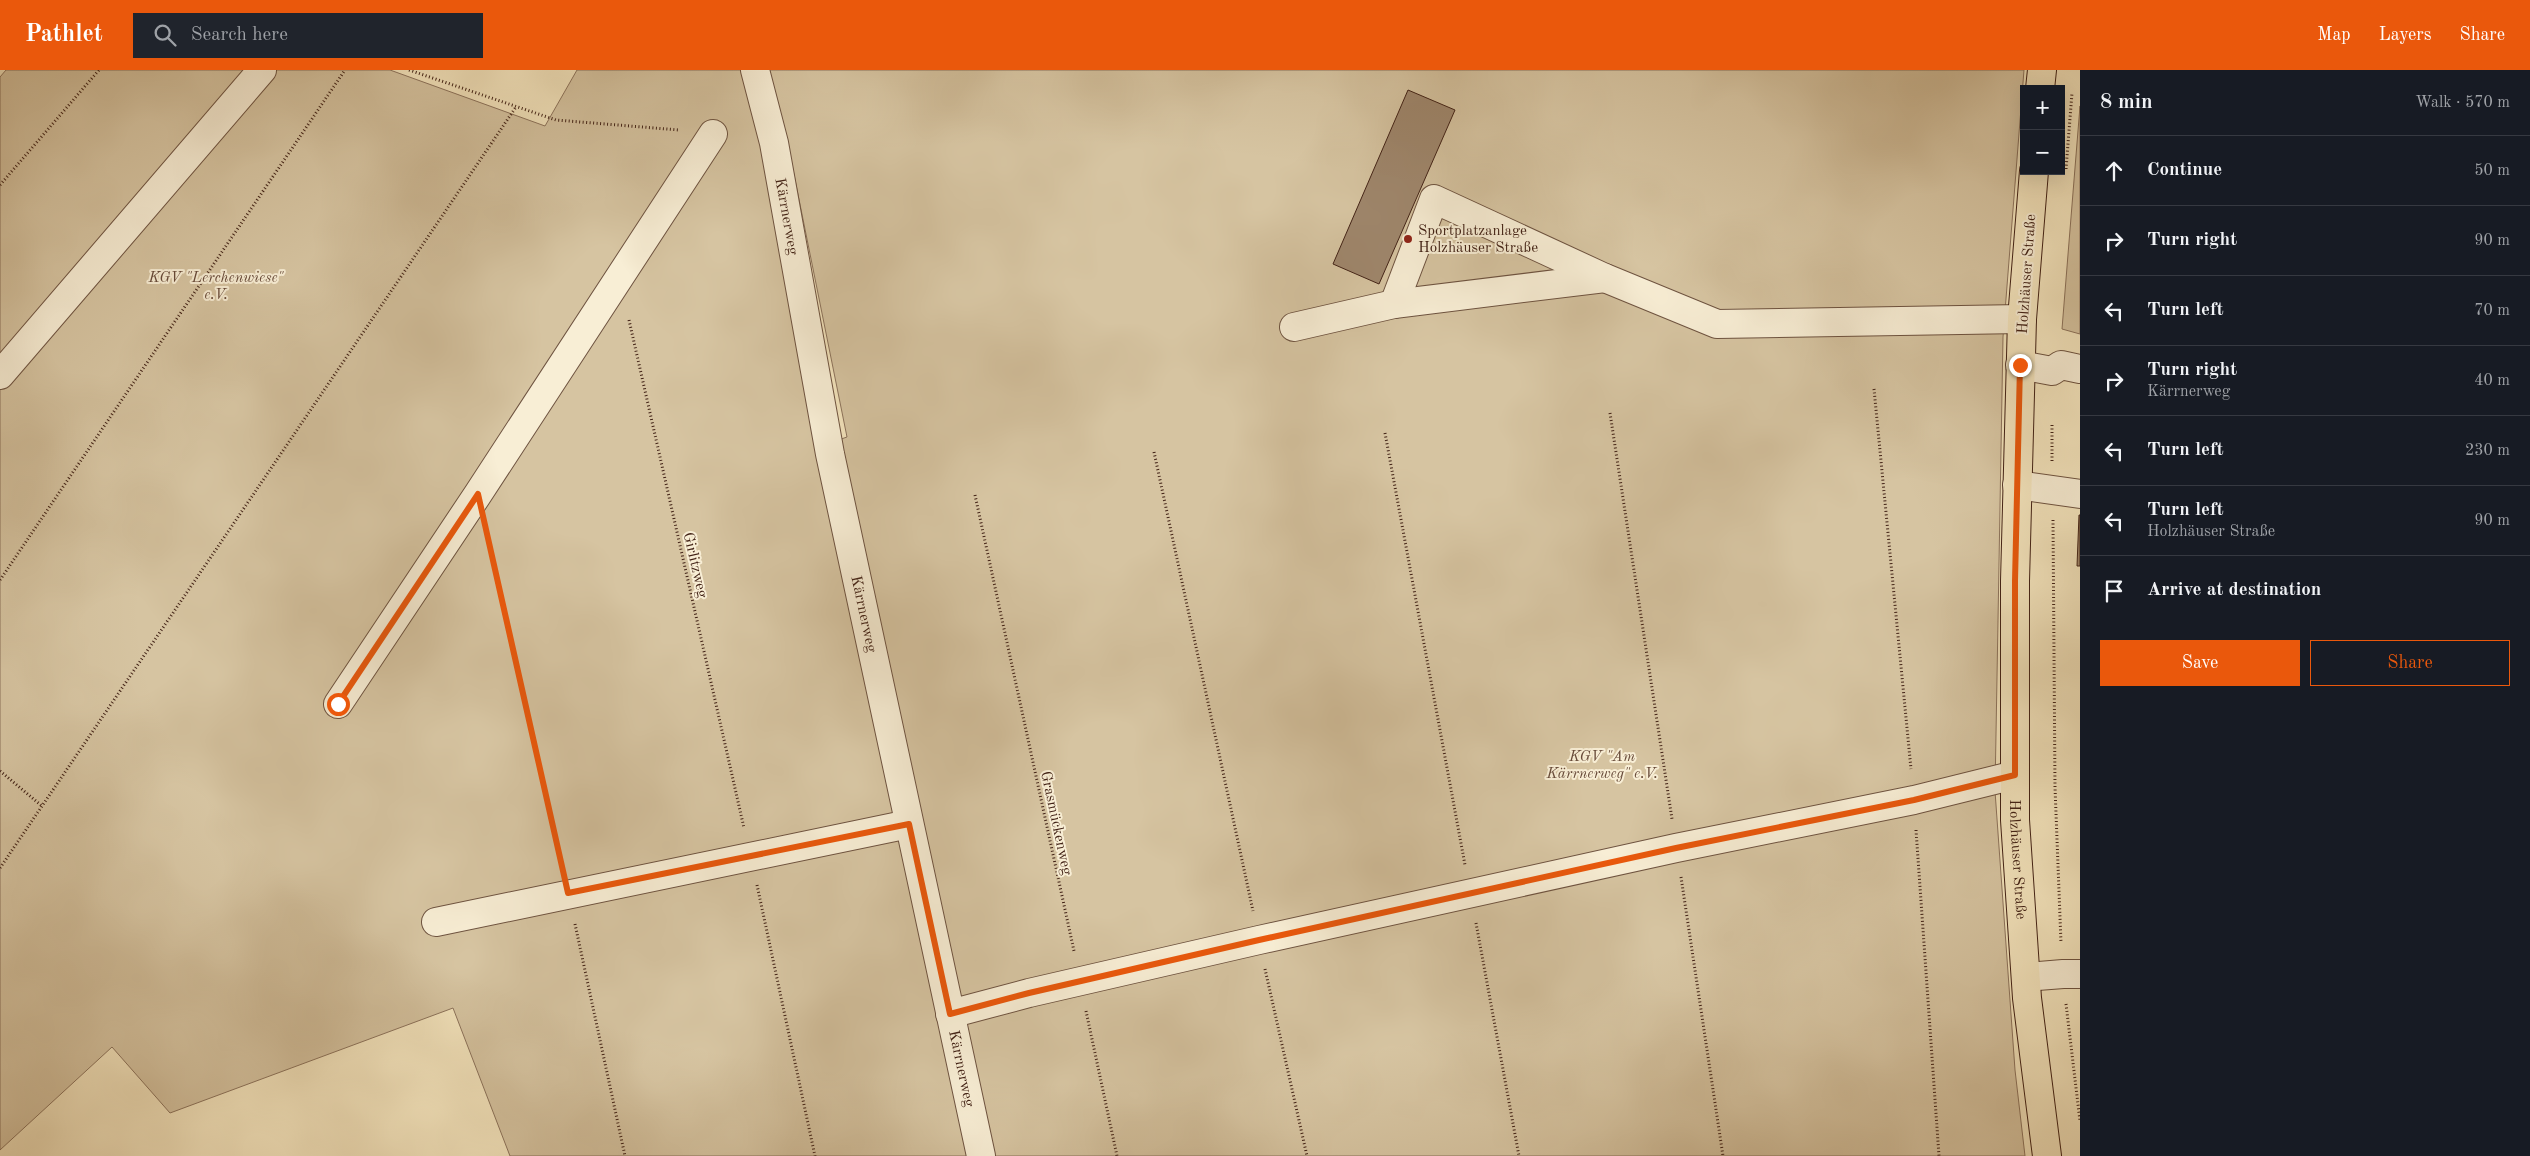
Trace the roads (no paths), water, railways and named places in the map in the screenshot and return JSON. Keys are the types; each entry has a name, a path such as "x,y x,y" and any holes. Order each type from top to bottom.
{"main road":[{"path":"2040,85 2042,70"},
{"name":"Holzhäuser Straße","path":"2034,175 2020,365 2014,820 2026,978 2047,1156"}],"street":[{"path":"0,375 262,70"},
{"name":"Kärrnerweg","path":"755,70 774,143 830,454 981,1156"},
{"path":"338,704 478,494 713,134"},
{"path":"1394,304 1434,199 1606,278 1717,324 2022,318"},
{"path":"1294,328 1394,304 1606,278"},
{"path":"2020,365 2052,371 2062,365 2080,369"},
{"path":"2017,485 2080,494"},
{"path":"950,1014 1080,981 1259,940 1676,848 1914,800 2015,775"},
{"path":"436,922 568,893 909,824"},
{"path":"2026,978 2071,974"}],"place":[{"name":"Sportplatzanlage Holzhäuser Straße","path":"1408,239"}],"park label":[{"name":"KGV \"Lerchenwiese\" e.V.","path":"216,286"},
{"name":"KGV \"Am Kärrnerweg\" e.V.","path":"1602,764"}]}
